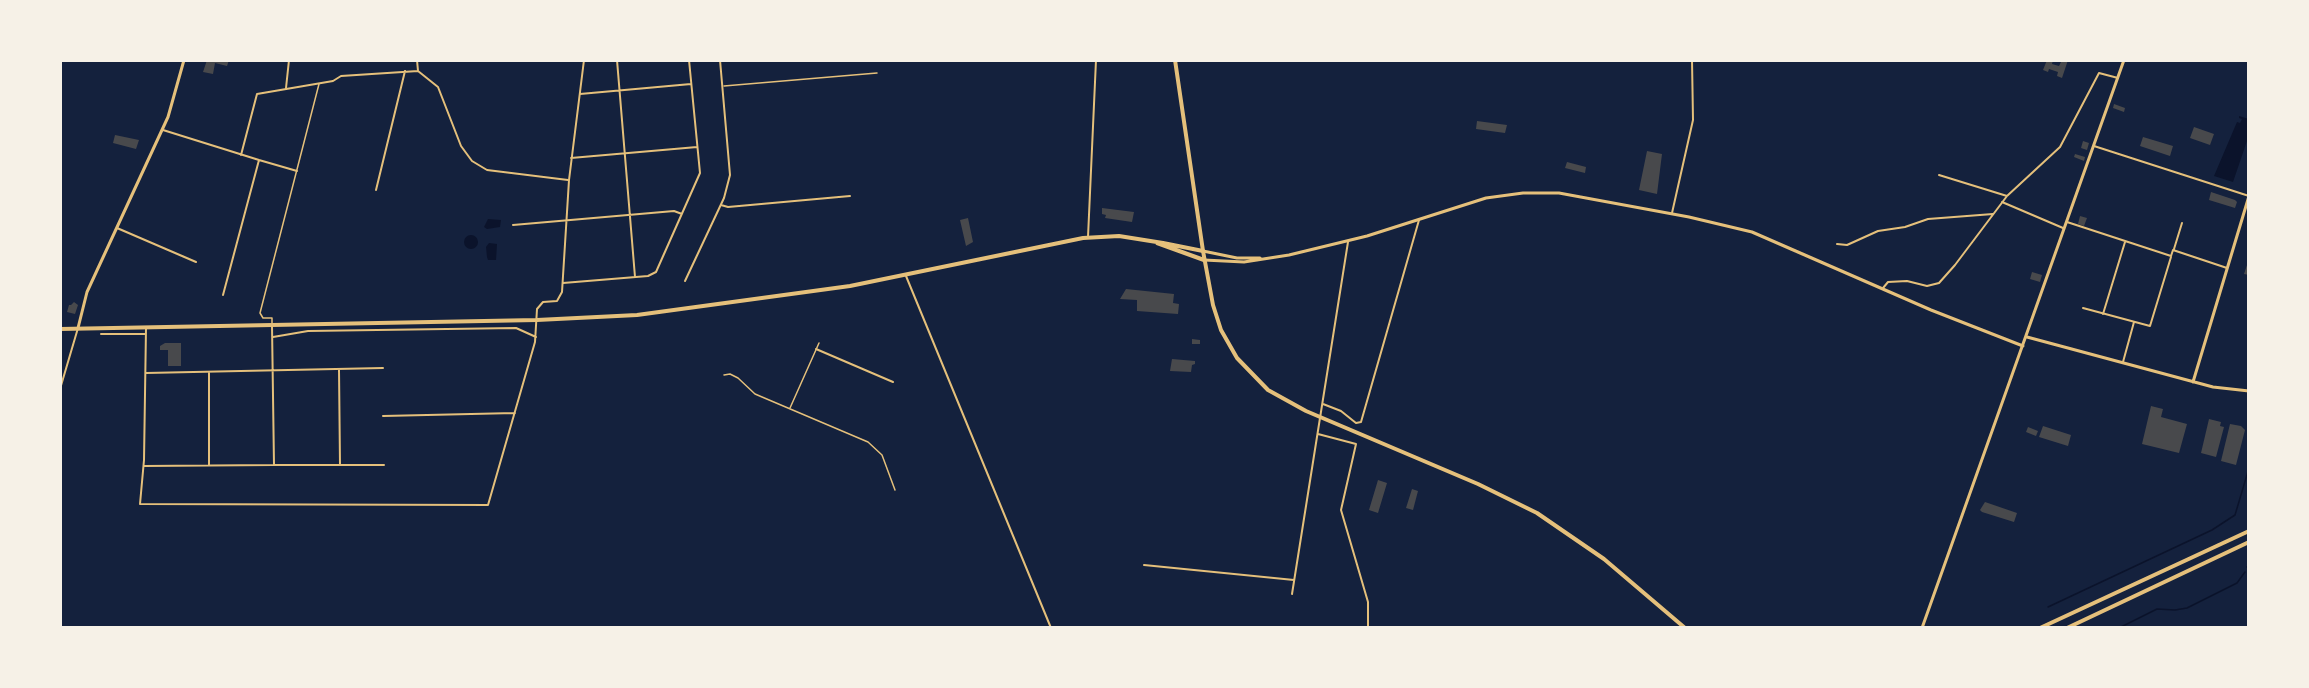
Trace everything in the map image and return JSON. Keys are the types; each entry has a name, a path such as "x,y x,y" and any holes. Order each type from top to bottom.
{"main road":[{"path":"1175,60 1204,260 1216,318 1237,358 1259,382 1273,393 1320,417 1478,484 1537,513 1604,559 1686,628"},
{"path":"60,328 272,326 602,318 688,310 852,286 1088,237 1119,236 1203,251"},
{"path":"1157,242 1204,260"},
{"path":"2040,628 2249,531"},
{"path":"2067,628 2249,542"}],"street":[{"path":"60,389 87,292 163,130 172,108 184,60"},
{"path":"286,88 289,60"},
{"path":"417,60 418,71"},
{"path":"146,327 140,504 488,505 536,337 537,309 539,304 557,301 561,297 569,180 584,60"},
{"path":"617,60 635,277"},
{"path":"563,283 635,277 656,272 699,176 689,60"},
{"path":"685,281 721,205 731,172 720,60"},
{"path":"1088,237 1096,60"},
{"path":"1672,213 1693,120 1690,78 1692,60"},
{"path":"1922,628 2124,60"},
{"path":"376,190 405,71"},
{"path":"240,155 257,94 333,81 341,76 418,71 438,87 461,146 472,161 487,170 569,180"},
{"path":"1883,288 1888,282 1907,281 1927,286 1939,283 2002,201 2060,147 2099,73 2118,78"},
{"path":"580,94 691,84"},
{"path":"163,130 297,171"},
{"path":"2094,146 2249,196 2193,382"},
{"path":"572,158 698,147"},
{"path":"224,295 259,160"},
{"path":"1939,176 2007,196"},
{"path":"1204,260 1238,262 1348,242 1478,199 1530,193 1568,194 1723,223 1752,232 2023,346"},
{"path":"721,205 728,207 850,196"},
{"path":"2002,201 2065,229"},
{"path":"513,225 674,211 682,214"},
{"path":"1836,243 1847,245 1878,231 1905,227 1928,219 1993,214"},
{"path":"1323,404 1332,406 1356,423 1360,423 1363,419 1420,218"},
{"path":"2067,222 2172,256"},
{"path":"2083,308 2150,326 2182,223"},
{"path":"117,228 196,262"},
{"path":"2103,314 2126,241"},
{"path":"1292,594 1348,242"},
{"path":"2174,250 2227,268"},
{"path":"1203,251 1237,258 1266,258"},
{"path":"906,276 1051,628"},
{"path":"2123,362 2134,322"},
{"path":"272,326 274,465"},
{"path":"273,337 308,332 516,327 536,337"},
{"path":"101,334 146,334"},
{"path":"2027,337 2221,389 2249,391"},
{"path":"816,349 893,382"},
{"path":"146,373 383,368"},
{"path":"339,369 340,465"},
{"path":"209,372 209,466"},
{"path":"384,416 515,413"},
{"path":"1318,434 1356,444 1341,510 1368,602 1368,628"},
{"path":"143,466 384,465"},
{"path":"1144,565 1294,580"}],"lane":[{"path":"723,86 877,73"},
{"path":"272,326 272,318 264,318 260,313 320,83"},
{"path":"790,409 819,343"},
{"path":"724,375 730,374 738,378 755,394 868,442 882,455 895,490"}],"water":[{"path":"2239,116 2249,119 2249,135 2233,182 2214,176 2237,122 2240,123 2242,119"},
{"path":"488,219 501,220 500,227 487,229 484,227"},
{"path":"471,235 476,237 478,242 476,247 471,249 466,247 464,242 466,237"},
{"path":"489,243 497,244 496,260 488,260 486,247"}],"building":[{"path":"207,60 229,60 227,66 215,63 213,74 203,72"},
{"path":"2047,60 2053,60 2052,64 2059,66 2062,60 2068,60 2062,78 2057,76 2058,72 2043,70"},
{"path":"2114,104 2125,108 2124,112 2113,108"},
{"path":"1477,121 1507,125 1505,133 1476,129"},
{"path":"2194,127 2214,134 2210,145 2190,138"},
{"path":"115,135 139,140 136,149 113,143"},
{"path":"2143,137 2173,146 2170,156 2140,146"},
{"path":"2083,141 2089,143 2087,150 2081,148"},
{"path":"1647,151 1662,154 1657,194 1639,190"},
{"path":"2075,154 2085,157 2084,161 2074,157"},
{"path":"1567,162 1586,167 1585,173 1565,168"},
{"path":"2211,192 2235,200 2237,202 2235,208 2209,200"},
{"path":"1102,208 1134,212 1132,222 1105,218 1106,215 1102,214"},
{"path":"2080,216 2087,218 2084,226 2078,224"},
{"path":"968,218 973,242 966,246 960,220"},
{"path":"2249,259 2249,275 2244,274"},
{"path":"2032,272 2042,275 2040,282 2030,279"},
{"path":"1126,289 1174,294 1173,303 1179,304 1178,314 1137,311 1137,300 1120,299"},
{"path":"74,302 78,305 75,314 67,312 69,305"},
{"path":"1192,339 1200,340 1200,344 1192,344"},
{"path":"165,343 181,343 181,366 168,366 168,350 160,350 160,346"},
{"path":"1172,359 1195,361 1195,364 1192,365 1191,372 1170,371"},
{"path":"2151,406 2163,409 2161,417 2187,424 2179,453 2142,444"},
{"path":"2209,419 2221,422 2220,426 2224,427 2216,457 2201,453"},
{"path":"2230,424 2241,426 2245,430 2236,465 2221,461"},
{"path":"2043,426 2071,435 2068,446 2039,437"},
{"path":"2028,427 2038,431 2036,436 2026,432"},
{"path":"1378,480 1387,483 1378,513 1369,510"},
{"path":"1412,489 1418,491 1413,510 1406,508"},
{"path":"1985,502 2017,513 2014,522 1982,512 1980,510"}],"waterway":[{"path":"2048,607 2212,530 2235,515 2249,468"},
{"path":"2119,628 2157,609 2187,608 2237,583 2245,572"}]}
